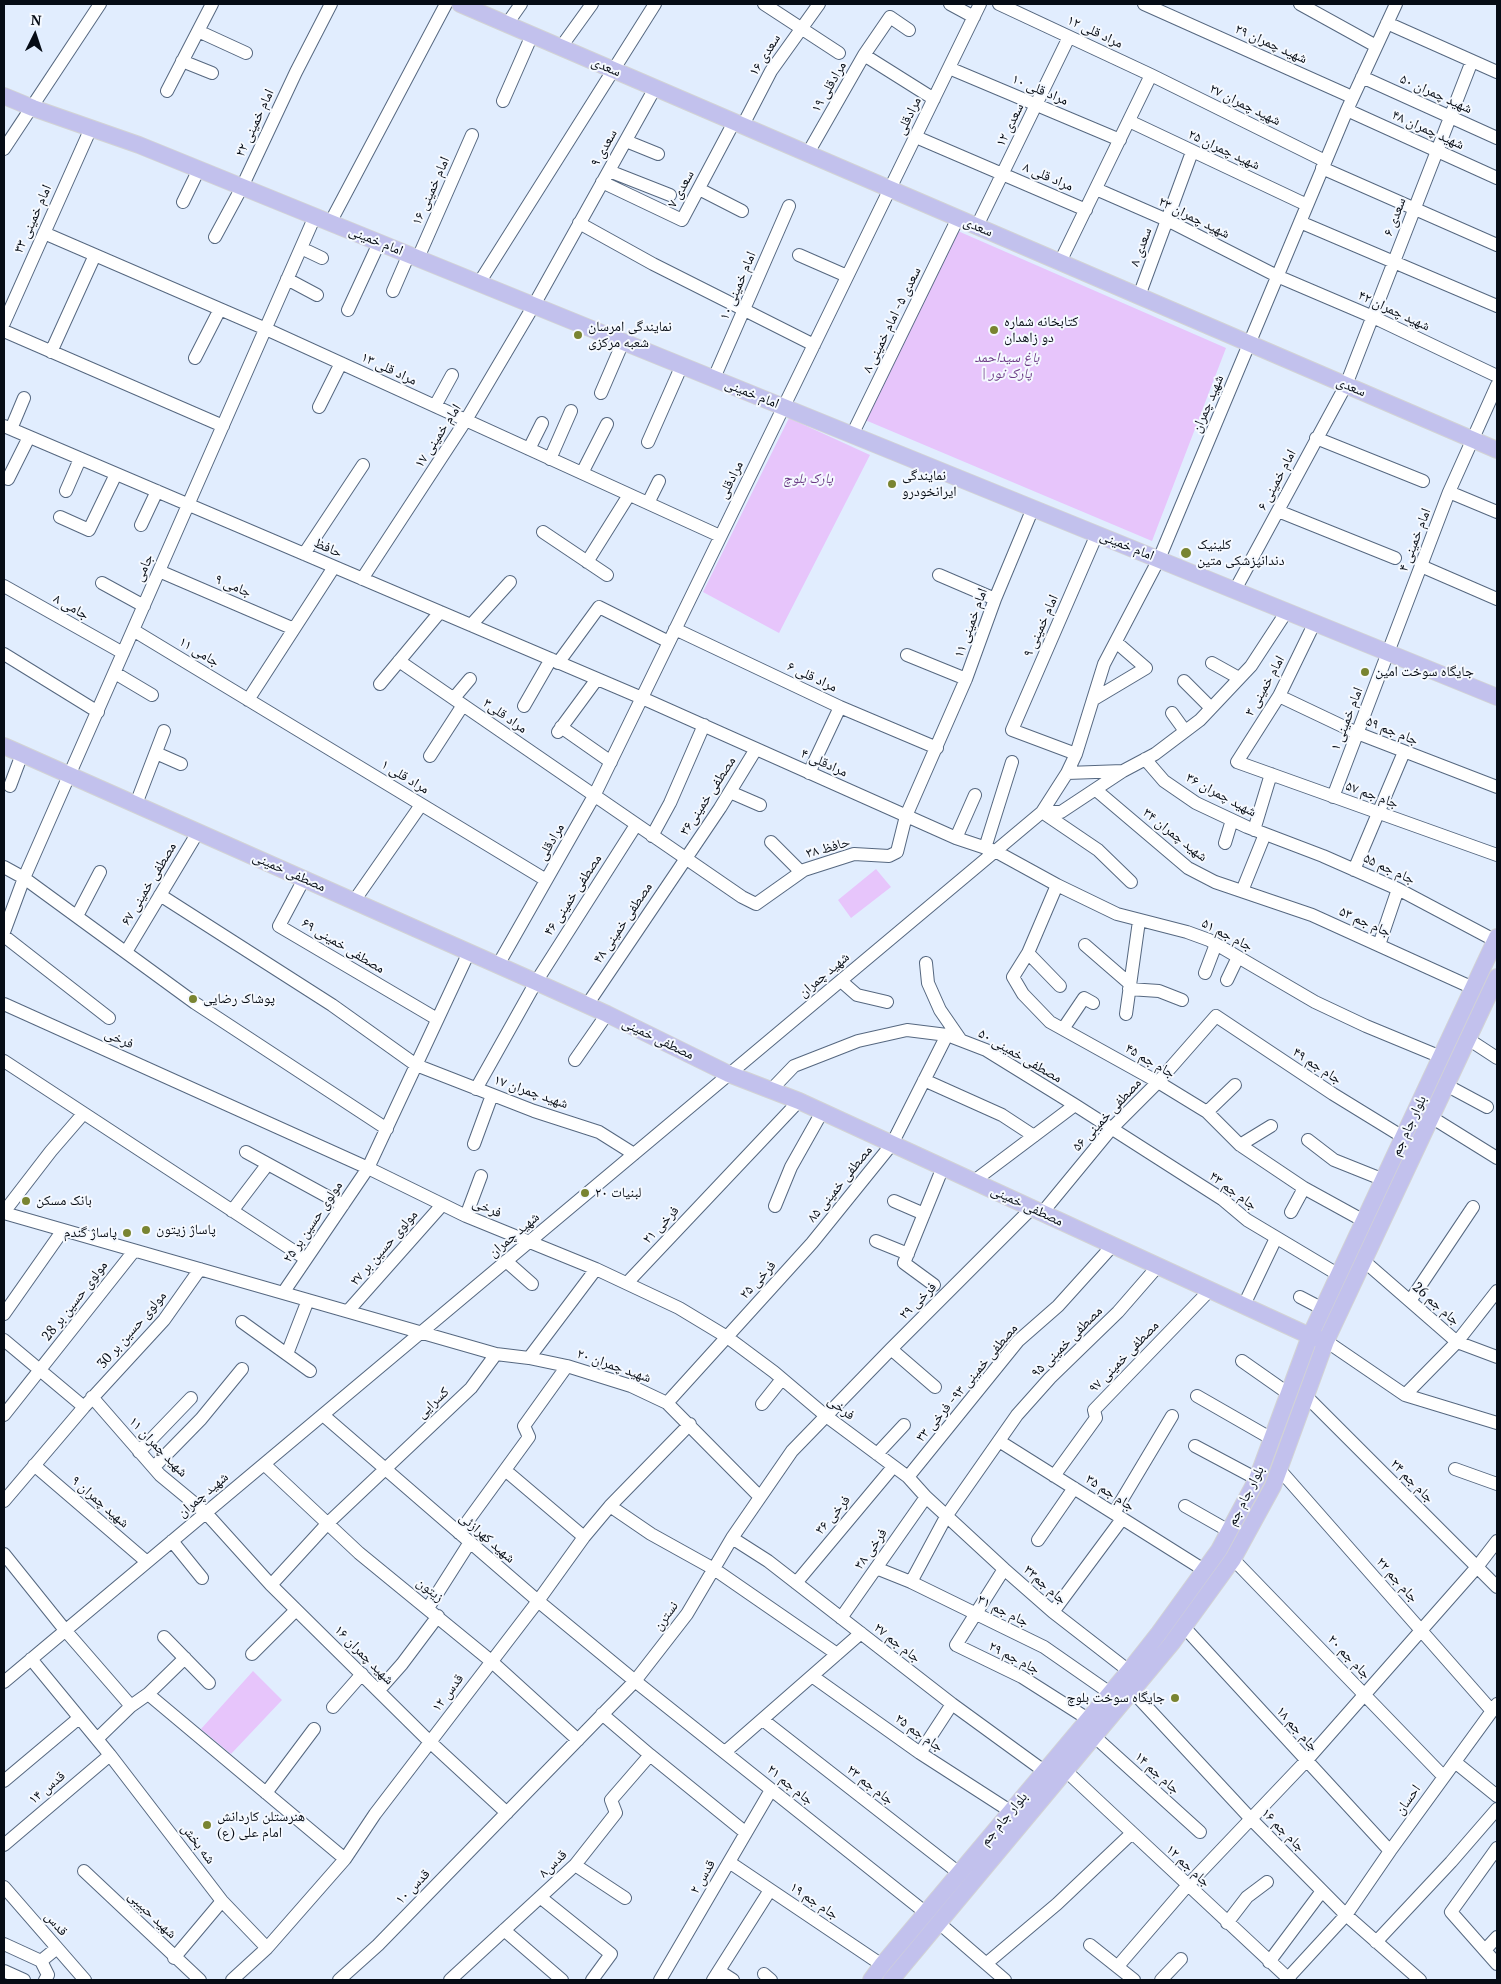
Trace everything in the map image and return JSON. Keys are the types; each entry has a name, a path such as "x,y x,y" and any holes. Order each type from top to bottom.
{"main road":[{"name":"سعدی","path":"460,4 481,8 507,24 532,35 1497,450"},
{"name":"امام خمینی","path":"4,96 199,169 1497,697"},
{"name":"مصطفی خمینی","path":"4,746 536,982 607,1014 729,1074 799,1101 1310,1336 1326,1341"},
{"name":"بلوار جام جم","path":"871,1980 958,1873 1129,1671 1219,1550 1257,1479 1310,1336 1496,939"},
{"name":"بلوار جام جم","path":"895,1979 939,1923 1132,1692 1184,1627 1233,1559 1273,1486 1326,1341 1468,1039 1493,999 1497,977"},
{"path":"1219,1550 1233,1559"},
{"path":"926,1913 939,1923"}],"street":[{"path":"4,150 100,4"},
{"path":"167,91 212,4"},
{"name":"امام خمینی ۲۲","path":"215,237 242,187 296,72 331,4"},
{"path":"330,223 446,4"},
{"path":"507,24 521,4"},
{"path":"561,47 592,4"},
{"path":"479,283 612,69 655,4"},
{"path":"764,4 839,53"},
{"name":"سعدی ۱۶","path":"738,124 771,71 819,4"},
{"path":"950,4 974,17"},
{"name":"مرادقلی","path":"498,965 594,796 980,4"},
{"name":"مراد قلی ۱۲","path":"998,4 1151,75"},
{"name":"شهید چمران ۲۹","path":"1144,4 1352,98"},
{"path":"1300,4 1376,46"},
{"name":"شهید چمران","path":"4,1682 841,980 990,850 1042,812 1067,773 1076,754 1104,664 1159,559 1346,110 1396,4"},
{"path":"864,55 890,17 909,30"},
{"path":"1387,23 1497,72"},
{"path":"198,31 246,53"},
{"path":"503,101 532,35"},
{"name":"سعدی ۱۲","path":"977,226 1070,37"},
{"name":"مرادقلی ۱۹","path":"808,154 864,55 934,99"},
{"name":"سعدی ۶","path":"1346,385 1472,61"},
{"path":"182,62 212,73"},
{"name":"مراد قلی ۱۰","path":"949,68 1120,140"},
{"path":"1060,262 1151,75"},
{"name":"شهید چمران ۲۷","path":"1151,75 1324,164 1414,208 1497,245"},
{"name":"شهید چمران ۵۰","path":"1362,77 1497,138"},
{"name":"سعدی ۹","path":"534,305 655,88"},
{"name":"شهید چمران ۴۸","path":"1346,110 1497,178"},
{"name":"شهید چمران ۲۵","path":"1129,121 1307,205"},
{"name":"سعدی ۷","path":"605,177 682,220 738,124"},
{"name":"امام خمینی ۳۳","path":"4,323 91,128"},
{"name":"امام خمینی ۱۶","path":"393,291 413,256 472,135"},
{"name":"مراد قلی ۸","path":"916,137 1086,210"},
{"path":"626,140 658,154"},
{"name":"سعدی ۸","path":"1139,296 1192,152"},
{"path":"183,202 199,169"},
{"path":"605,177 670,195"},
{"path":"699,189 742,211"},
{"name":"شهید چمران ۲۳","path":"1096,189 1167,220 1277,276"},
{"name":"امام خمینی ۱۰","path":"714,378 789,206"},
{"name":"جامی","path":"4,931 24,878 315,216"},
{"name":"سعدی ۵- امام خمینی ۸","path":"852,434 958,218"},
{"path":"1300,222 1497,306"},
{"path":"579,223 653,264 814,345"},
{"name":"مراد قلی ۱۳","path":"44,233 266,328 720,536"},
{"path":"348,310 380,243"},
{"path":"301,248 322,258"},
{"path":"51,352 95,255"},
{"path":"799,255 847,276"},
{"name":"شهید چمران ۴۲","path":"1277,276 1373,317 1497,376"},
{"path":"287,279 317,295"},
{"name":"امام خمینی ۱۷","path":"362,579 466,420 534,305"},
{"path":"195,358 220,309"},
{"path":"4,331 223,426"},
{"path":"601,393 623,342"},
{"path":"319,407 341,363"},
{"path":"648,442 682,365"},
{"path":"435,406 452,375"},
{"name":"امام خمینی ۶","path":"1235,590 1346,385"},
{"name":"امام خمینی ۴","path":"1388,652 1450,492 1497,385"},
{"path":"7,428 24,398"},
{"path":"550,459 571,411"},
{"path":"529,449 542,423"},
{"path":"582,474 606,424"},
{"name":"حافظ","path":"7,428 642,698"},
{"path":"8,479 29,437"},
{"path":"1316,438 1423,481"},
{"path":"66,491 80,459"},
{"path":"304,554 363,465"},
{"path":"60,518 89,530 116,474"},
{"path":"648,503 659,481"},
{"path":"141,526 156,492"},
{"path":"1450,492 1497,512"},
{"path":"587,562 629,495"},
{"name":"امام خمینی ۱۱","path":"906,816 966,679 995,599 1033,508"},
{"path":"1278,511 1395,558"},
{"path":"543,532 607,575"},
{"name":"امام خمینی ۹","path":"1076,754 1012,730 1098,534"},
{"path":"1420,566 1497,599"},
{"path":"248,700 334,567"},
{"name":"جامی ۹","path":"159,571 294,629"},
{"path":"939,574 995,599"},
{"path":"471,625 510,582"},
{"path":"102,583 144,606"},
{"name":"جامی ۸","path":"4,586 123,654"},
{"path":"524,706 555,661 599,608 669,642"},
{"path":"1042,812 1061,812 1185,731 1212,708 1251,666 1287,611"},
{"path":"380,684 440,612"},
{"name":"امام خمینی ۳","path":"1237,762 1279,696 1315,622"},
{"name":"مراد قلی ۶","path":"675,629 840,707 937,748"},
{"name":"جامی ۱۱","path":"134,630 248,700"},
{"path":"1094,699 1146,668 1116,642"},
{"name":"امام خمینی ۱","path":"1333,797 1388,652"},
{"path":"4,654 98,712"},
{"path":"907,654 966,679"},
{"name":"مراد قلی۳","path":"399,661 742,897"},
{"path":"1212,663 1239,678"},
{"path":"115,673 152,695"},
{"path":"430,756 470,679"},
{"path":"597,679 559,730 611,762"},
{"path":"1184,681 1212,708"},
{"name":"جام جم ۵۹","path":"1279,696 1357,733 1497,787"},
{"name":"مرادقلی ۴","path":"642,698 956,838 990,850"},
{"name":"مراد قلی ۱","path":"248,700 546,880"},
{"path":"809,773 840,707"},
{"path":"1172,713 1185,731"},
{"path":"652,836 670,804 704,726"},
{"path":"136,804 164,732"},
{"name":"مصطفی خمینی۳۶","path":"685,858 730,792 756,749"},
{"path":"156,752 181,764"},
{"path":"1354,870 1404,752"},
{"path":"10,786 22,754"},
{"name":"شهید چمران ۳۶","path":"1144,759 1164,781 1196,803 1260,832"},
{"path":"990,850 1012,762"},
{"name":"جام جم ۵۷","path":"1237,762 1497,855"},
{"path":"1067,773 1123,771"},
{"path":"1242,891 1260,832 1271,774"},
{"name":"شهید چمران ۳۴","path":"1096,790 1188,868 1215,882 1242,891"},
{"path":"730,792 760,805"},
{"path":"956,838 975,795"},
{"path":"354,901 421,805"},
{"path":"1042,812 1098,850 1131,882"},
{"name":"حافظ ۳۸","path":"742,897 756,904 802,872 854,854 889,856 897,852 906,816"},
{"path":"1225,843 1232,820"},
{"name":"مصطفی خمینی ۴۶","path":"476,1089 536,982 636,825"},
{"name":"مصطفی خمینی ۶۷","path":"126,952 198,832"},
{"name":"جام جم ۵۵","path":"1260,832 1398,889 1496,939"},
{"path":"771,842 802,872"},
{"name":"جام جم ۵۱","path":"990,850 1117,914 1187,932 1216,944 1315,1002 1366,1026 1441,1057"},
{"name":"مصطفی خمینی ۴۸","path":"587,1005 685,858"},
{"path":"4,867 24,878 195,1003 387,1129"},
{"path":"77,916 100,872"},
{"name":"مصطفی خمینی ۶۹","path":"304,879 279,926 438,1019"},
{"name":"جام جم ۴۵","path":"1057,885 1028,953 1013,977 1023,994 1050,1022 1158,1082 1207,1112 1240,1145 1304,1188 1364,1221"},
{"path":"1379,945 1398,889"},
{"name":"جام جم ۵۳","path":"1242,891 1312,915 1474,988"},
{"name":"شهید چمران ۱۷","path":"160,895 332,1005 416,1065 492,1095 599,1132 634,1154"},
{"path":"1126,1014 1139,921"},
{"path":"4,931 109,1018"},
{"path":"1205,974 1216,944"},
{"path":"1085,945 1130,987 1159,990 1182,1000"},
{"name":"مولوی حسین بر ۲۵","path":"283,1293 368,1168 469,952"},
{"path":"1028,953 1060,986"},
{"path":"1227,980 1238,957"},
{"path":"926,963 928,984 940,1010 961,1040"},
{"path":"841,980 857,995 887,1002"},
{"path":"1063,1029 1084,998 1094,1004"},
{"name":"فرخی","path":"4,1004 368,1168 466,1216 596,1269 679,1308 727,1337 782,1379 826,1416 908,1477 926,1497 947,1515"},
{"path":"575,1060 607,1014"},
{"name":"مصطفی خمینی ۵۶","path":"1037,1210 1112,1128 1158,1082 1216,1016"},
{"name":"جام جم ۴۹","path":"1216,1016 1333,1094 1403,1137"},
{"name":"مصطفی خمینی ۵۰","path":"771,1090 794,1066 858,1040 907,1030 947,1034 986,1050 1112,1128"},
{"name":"مصطفی خمینی ۸۵","path":"812,1243 892,1144 947,1034"},
{"path":"1468,1039 1497,1058"},
{"path":"4,1061 306,1260"},
{"path":"924,1080 1002,1115 1034,1136"},
{"path":"1207,1112 1235,1085"},
{"path":"1446,1085 1487,1107"},
{"path":"474,1144 492,1095"},
{"name":"فرخی ۲۱","path":"627,1283 799,1101"},
{"path":"974,1181 1074,1105"},
{"path":"775,1206 791,1167 822,1112"},
{"path":"4,1213 51,1151 83,1114"},
{"path":"1431,1117 1497,1158"},
{"path":"1240,1145 1271,1126"},
{"name":"جام جم ۴۳","path":"1112,1128 1222,1199 1247,1220 1339,1275"},
{"path":"1308,1140 1334,1160 1384,1180"},
{"path":"246,1152 343,1205"},
{"path":"232,1211 267,1164"},
{"path":"934,1285 904,1263 943,1167"},
{"path":"466,1216 481,1176"},
{"path":"1291,1212 1304,1188"},
{"path":"894,1201 924,1214"},
{"name":"مولوی حسین بر ۲۷","path":"348,1311 442,1205"},
{"path":"1410,1301 1473,1207"},
{"name":"فرخی ۲۹","path":"826,1416 891,1349 1037,1210"},
{"name":"شهید چمران ۲۰","path":"4,1213 496,1354 529,1358 567,1366 631,1386 668,1403 760,1497"},
{"path":"4,1314 63,1230"},
{"path":"1244,1305 1276,1238"},
{"path":"876,1241 908,1254"},
{"name":"فرخی ۲۵","path":"668,1403 812,1243"},
{"name":"مصطفی خمینی ۹۳- فرخی ۳۳","path":"908,1477 1018,1341 1058,1306 1113,1245"},
{"name":"مولوی حسین بر 28","path":"4,1415 134,1250"},
{"path":"506,1261 532,1284"},
{"name":"جام جم 26","path":"1364,1261 1457,1342 1497,1357"},
{"name":"مصطفی خمینی ۹۵","path":"911,1582 947,1515 1017,1416 1050,1378 1118,1312 1158,1266"},
{"name":"مولوی حسین بر 30","path":"4,1501 92,1397 164,1320 200,1269"},
{"path":"529,1358 596,1269"},
{"name":"مصطفی خمینی ۹۷","path":"1054,1476 1096,1418 1094,1410 1210,1290"},
{"path":"1406,1395 1457,1342 1497,1293"},
{"path":"1300,1297 1323,1309"},
{"path":"287,1354 308,1300"},
{"path":"242,1322 310,1371"},
{"path":"4,1340 84,1407"},
{"path":"1326,1341 1406,1395 1497,1423"},
{"path":"891,1349 935,1387"},
{"name":"کسرایی","path":"271,1584 327,1524 471,1388 496,1354"},
{"path":"1242,1361 1288,1394"},
{"path":"459,1533 529,1437 524,1426 567,1366"},
{"path":"154,1466 201,1419 242,1369"},
{"path":"762,1404 782,1379"},
{"path":"1197,1396 1272,1439"},
{"name":"جام جم ۲۴","path":"1306,1396 1497,1587"},
{"name":"شهید چمران ۱۱","path":"92,1397 160,1475 206,1512"},
{"path":"139,1452 191,1398"},
{"name":"شهید کهرازئی","path":"323,1415 538,1601 635,1681"},
{"name":"نسترن","path":"507,1813 635,1681 687,1614 732,1538 792,1452 826,1416"},
{"path":"1053,1612 1118,1516 1172,1416"},
{"name":"قدس ۱۲","path":"232,1980 267,1948 345,1859 375,1814 538,1601 584,1537 610,1506 690,1424"},
{"path":"877,1454 904,1425"},
{"name":"جام جم ۳۵","path":"999,1441 1204,1570"},
{"path":"1195,1446 1257,1479"},
{"name":"زیتون","path":"264,1464 327,1524 491,1661 578,1740"},
{"name":"شهید چمران ۹","path":"34,1465 147,1562"},
{"name":"فرخی ۳۶","path":"796,1584 893,1467"},
{"path":"1455,1469 1497,1484"},
{"path":"504,1470 584,1537"},
{"name":"جام جم ۲۲","path":"1279,1470 1422,1631 1495,1707"},
{"path":"1038,1540 1074,1488"},
{"name":"فرخی ۳۸","path":"842,1618 926,1497"},
{"path":"610,1506 651,1534 714,1570 837,1654"},
{"path":"1185,1506 1229,1531"},
{"name":"شهید چمران ۱۶","path":"206,1512 296,1610 430,1742 507,1813"},
{"name":"جام جم۳۳","path":"947,1515 1053,1612 1129,1671"},
{"name":"جام جم ۲۷","path":"732,1538 842,1618 952,1704 1044,1771"},
{"path":"172,1541 202,1578"},
{"path":"1118,1966 1187,1886 1306,1762 1478,1567 1497,1541"},
{"path":"428,1608 470,1542"},
{"path":"4,1554 65,1630 131,1706"},
{"name":"جام جم ۲۰","path":"1233,1559 1444,1777"},
{"name":"جام جم ۳۱","path":"876,1568 911,1582 1044,1647 1110,1693"},
{"path":"976,1614 1004,1569"},
{"path":"252,1654 296,1610"},
{"name":"جام جم ۲۹","path":"976,1614 956,1645 1022,1677 1088,1718"},
{"path":"379,1690 402,1664 438,1616"},
{"name":"جام جم ۱۸","path":"1184,1627 1306,1762 1390,1851"},
{"path":"725,1752 861,1633"},
{"path":"164,1637 209,1683"},
{"path":"98,1739 131,1706 148,1694 185,1658"},
{"name":"شه بخش","path":"31,1659 98,1739 222,1901 267,1948"},
{"path":"333,1707 362,1674"},
{"name":"جام جم ۲۵","path":"812,1676 920,1753 1010,1811"},
{"name":"جام جم ۲۱","path":"635,1681 926,1913"},
{"name":"جام جم ۱۶","path":"1132,1692 1251,1820 1346,1916 1420,1980"},
{"path":"148,1694 345,1859"},
{"path":"920,1753 952,1704"},
{"name":"احسان","path":"1283,1978 1346,1916 1390,1851 1495,1707"},
{"path":"602,1714 746,1833"},
{"path":"4,1781 79,1718"},
{"name":"جام جم ۲۳","path":"763,1720 958,1873"},
{"path":"266,1793 314,1729"},
{"name":"جام جم ۱۴","path":"1095,1737 1200,1832"},
{"name":"قدس ۱۴","path":"4,1845 110,1755"},
{"name":"قدس۸","path":"450,1980 575,1864 616,1813 611,1800 650,1755"},
{"path":"1455,1762 1497,1795"},
{"name":"جام جم ۱۲","path":"1066,1771 1269,1962 1283,1978"},
{"name":"قدس ۲","path":"660,1980 772,1790"},
{"path":"1376,1942 1451,1862 1497,1809"},
{"name":"قدس ۱۰","path":"340,1980 378,1945 507,1813"},
{"path":"987,1964 1057,1904 1132,1833"},
{"path":"1497,1848 1451,1912 1497,1964"},
{"name":"جام جم ۱۹","path":"729,1862 882,1965"},
{"path":"575,1864 625,1898"},
{"name":"شهید حبیبی","path":"84,1871 174,1958 200,1980"},
{"path":"1227,1923 1247,1897 1267,1882"},
{"name":"قدس","path":"4,1888 85,1980"},
{"path":"733,1980 716,1975 770,1890"},
{"path":"1269,1962 1322,1891"},
{"path":"540,1897 612,1954 592,1980"},
{"path":"174,1958 222,1901"},
{"path":"939,1923 1005,1980"},
{"path":"504,1930 560,1980"},
{"path":"1485,1950 1497,1937"},
{"path":"4,1944 41,1961 49,1979"},
{"path":"1090,1945 1134,1980"},
{"path":"41,1961 56,1948"},
{"path":"1161,1980 1181,1958"},
{"path":"4,1971 24,1980"}],"green space":[{"name":"باغ سیداحمد | پارک نور","path":"951,228 1226,348 1152,541 858,417"},
{"name":"پارک بلوچ","path":"789,418 870,455 779,633 703,592"},
{"path":"876,869 891,887 851,918 838,900"},
{"path":"253,1671 282,1700 231,1754 201,1729"}],"place":[{"name":"کتابخانه شماره دو زاهدان","path":"994,330"},
{"name":"نمایندگی امرسان شعبه مرکزی","path":"578,335"},
{"name":"نمایندگی ایرانخودرو","path":"892,484"},
{"name":"کلینیک دندانپزشکی متین","path":"1186,553"},
{"name":"جایگاه سوخت امین","path":"1365,672"},
{"name":"پوشاک رضایی","path":"193,999"},
{"name":"لبنیات ۲۰","path":"585,1193"},
{"name":"بانک مسکن","path":"26,1201"},
{"name":"پاساژ زیتون","path":"146,1230"},
{"name":"پاساژ گندم","path":"127,1233"},
{"name":"جایگاه سوخت بلوچ","path":"1175,1698"},
{"name":"هنرستلن کاردانش امام علی (ع)","path":"207,1825"}]}
